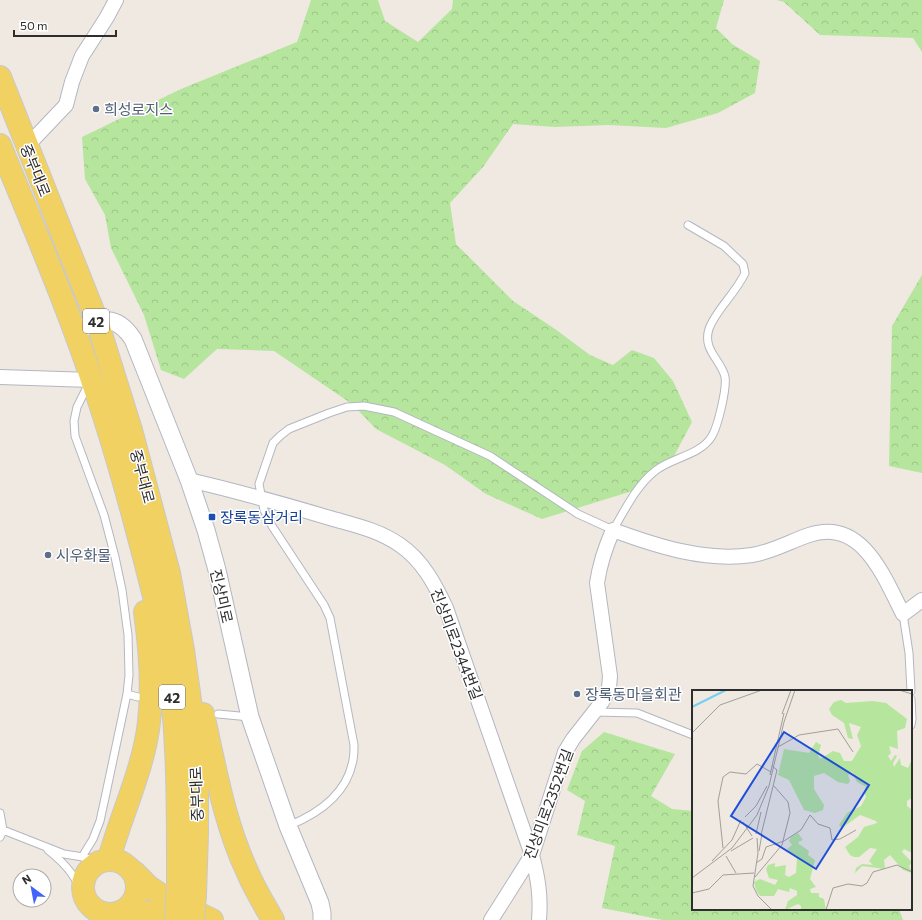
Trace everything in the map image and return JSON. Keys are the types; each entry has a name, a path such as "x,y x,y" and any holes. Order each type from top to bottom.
{"main road":[{"name":"중부대로","path":"0,77 97,321 131,430 170,573 193,722 197,784 197,833 186,891 176,920"},
{"name":"중부대로","path":"0,145 75,331 114,447 155,600 166,651 172,697 178,810 186,891"},
{"path":"132,512 150,667 149,722 144,748 98,859 88,871 83,884 89,907 96,911 105,914 139,911 152,912 171,920"},
{"path":"170,573 222,802 237,847 247,871 273,920"},
{"path":"98,859 120,861 128,865 134,872 164,897 212,920"},
{"path":"123,912 135,899 138,890 138,881 134,872"},
{"name":"42","path":"186,891 193,920"}],"street":[{"path":"27,146 66,105 72,82 82,56 108,17 116,0"},
{"name":"진상미로","path":"75,331 97,321 112,320 127,331 132,339 189,480 206,530 217,570 250,717 288,826 321,912 327,920"},
{"path":"0,376 91,380"},
{"name":"진상미로2344번길","path":"189,480 261,497 380,533 400,545 420,563 435,585 446,608 532,855 541,901 539,920"},
{"path":"613,530 645,542 700,555 720,557 753,555 769,551 811,534 823,531 836,532 846,535 859,543 870,556 903,614 922,600"},
{"name":"진상미로2352번길","path":"491,920 532,855 565,752 572,739 602,702 609,688 610,676 597,583 603,554 613,530"}],"lane":[{"path":"288,826 307,818 320,809 343,786 350,773 354,759 354,745 330,618 324,605 272,526 264,510 259,484 273,443 289,428 347,408 364,406 394,412 490,456 578,514 613,530 632,498 648,477 656,470 701,448 711,437 716,426 725,386 725,376 710,351 708,340 709,330 717,316 741,284 745,273 743,264 729,251 688,225"},
{"path":"0,812 2,833 42,845 64,854 98,859 92,839 100,821 129,675 128,635 122,590 115,557 104,515 75,436 74,421 77,407 91,380"},
{"path":"903,614 909,653 911,690"},
{"path":"126,694 138,697"},
{"path":"594,712 636,713 692,735"},
{"path":"218,714 250,717"},
{"path":"42,845 70,870 76,879 89,907"}],"green space":[{"path":"311,0 378,0 385,21 418,42 452,9 453,0 724,0 716,28 732,44 760,61 755,93 718,113 666,128 609,125 555,127 513,124 483,167 450,203 456,244 513,301 590,355 613,365 632,350 654,358 673,381 692,422 673,458 642,488 542,519 486,494 445,465 376,429 352,404 274,351 217,349 184,379 161,370 144,315 111,248 105,215 85,179 82,137 181,89 297,42"},
{"path":"777,0 922,0 922,52 913,38 820,35 784,2"},
{"path":"922,275 922,473 889,466 892,326"},
{"path":"604,732 675,754 651,796 672,809 692,811 692,910 899,910 903,920 663,920 602,908 615,846 577,835 585,801 567,790 582,751"}],"place":[{"name":"희성로지스","path":"96,109"},
{"name":"장록동삼거리","path":"212,517"},
{"name":"시우화물","path":"48,555"},
{"name":"장록동마을회관","path":"577,694"}]}
